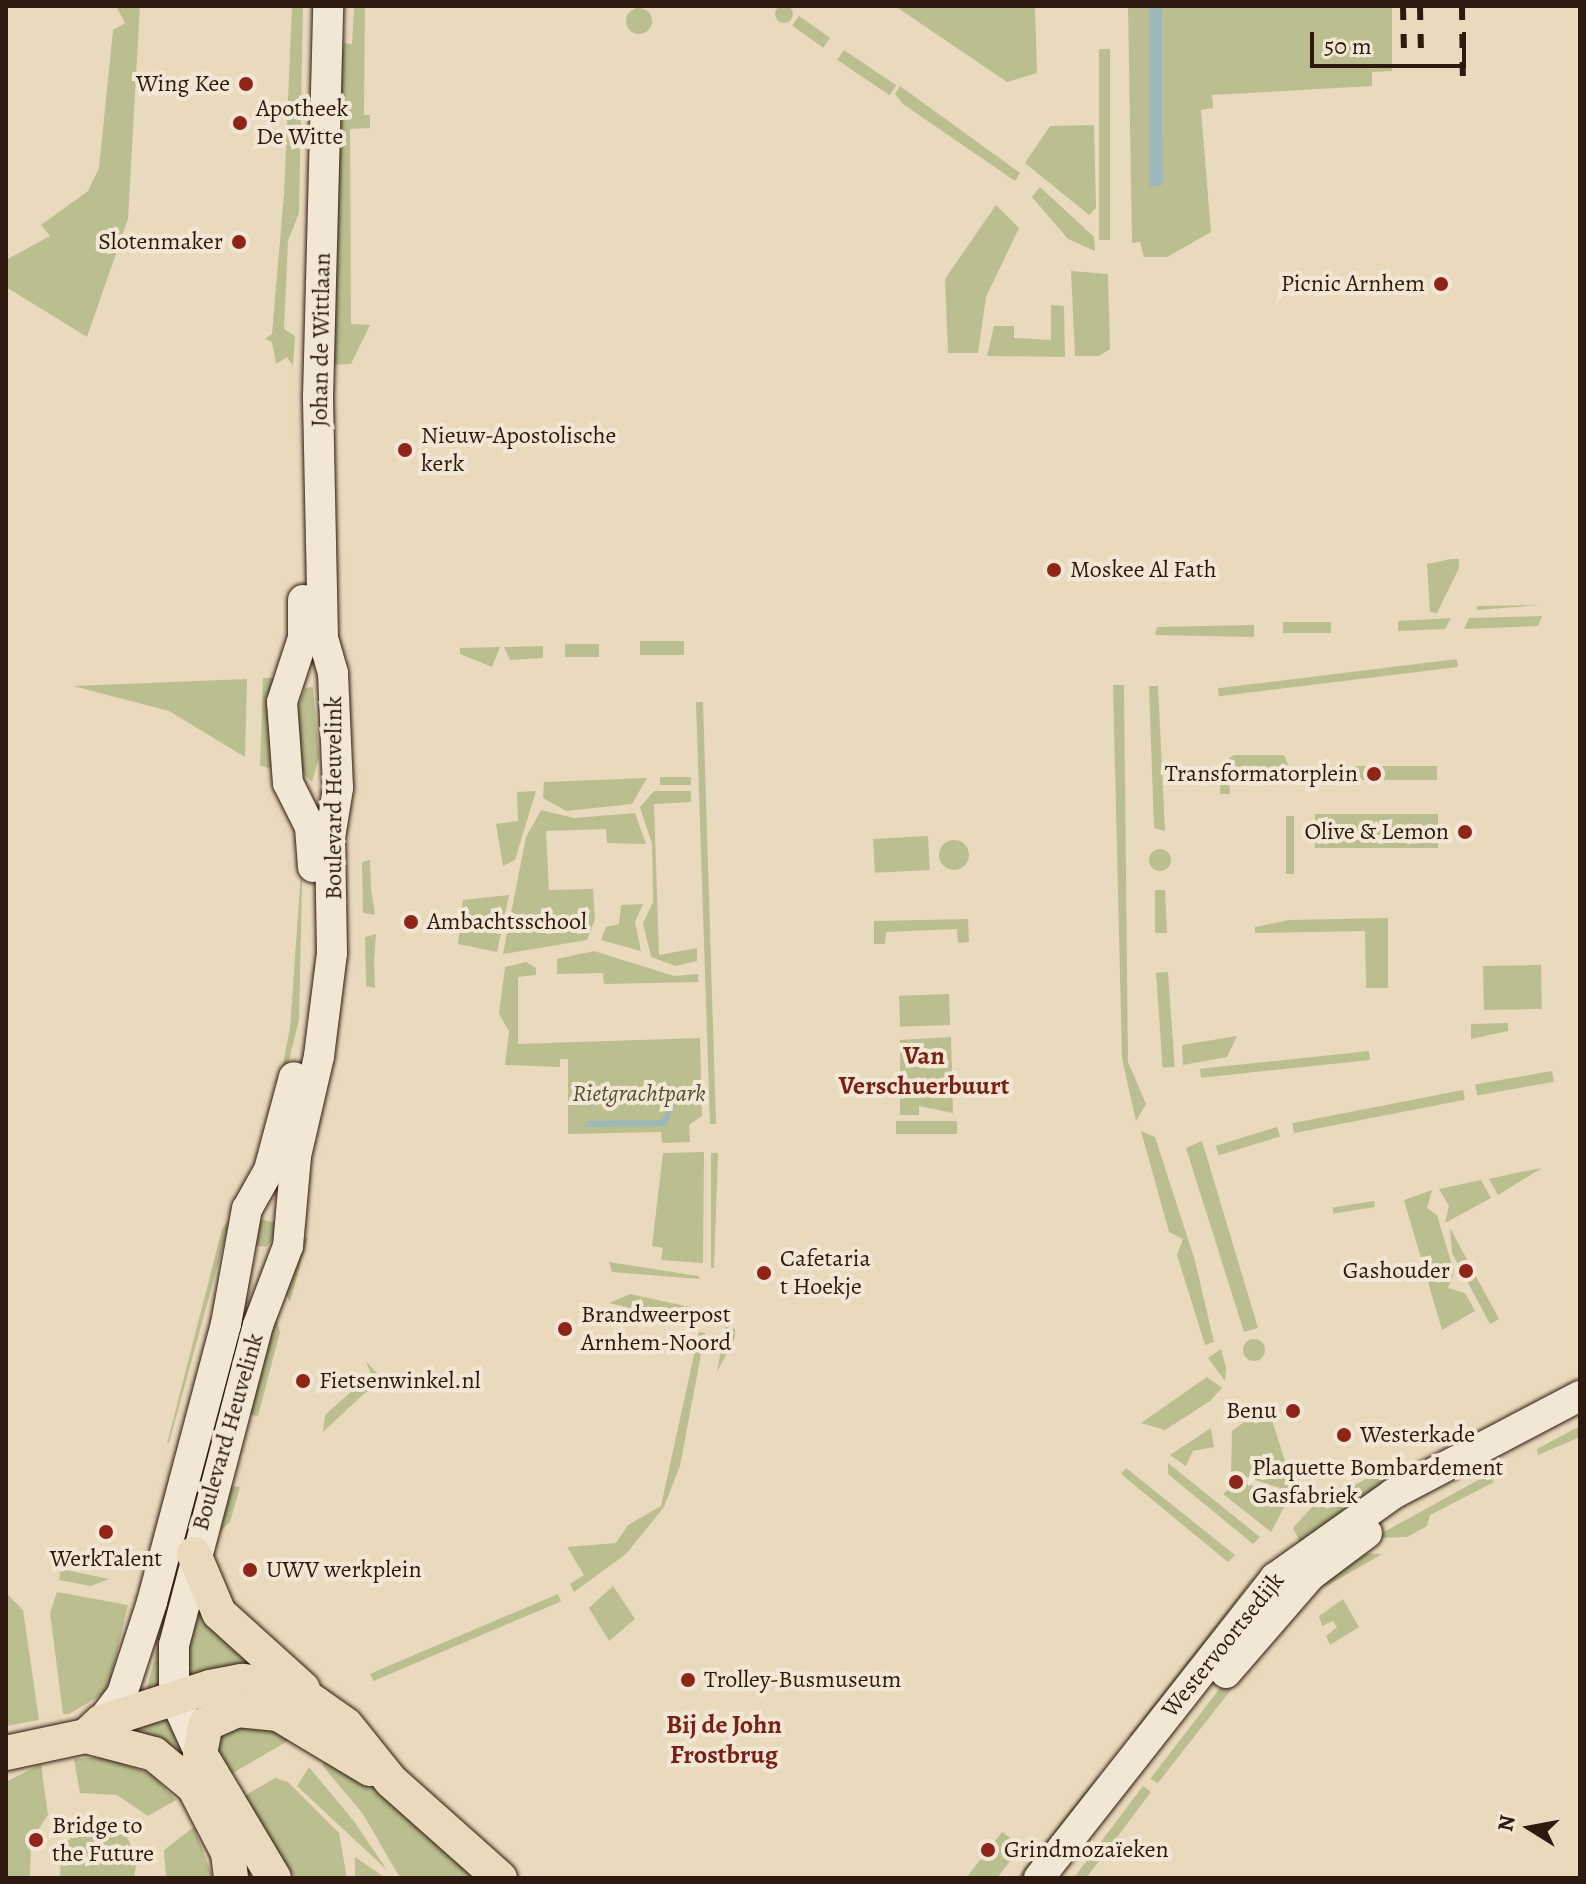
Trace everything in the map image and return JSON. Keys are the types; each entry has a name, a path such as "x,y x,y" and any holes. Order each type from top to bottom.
{"main road":[{"name":"Johan de Wittlaan","path":"293,670 304,629 299,395 309,6"},
{"name":"Johan de Wittlaan","path":"328,6 318,397 323,638 333,673"},
{"name":"Boulevard Heuvelink","path":"94,1729 125,1686 162,1569 247,1209 261,1188 300,1055 316,909 310,827 288,783 282,702 293,670 333,673 338,788 327,1000 283,1262 258,1325 194,1554 174,1645 174,1697 228,1806 235,1870"},
{"path":"288,783 323,802 338,788"},
{"path":"261,1188 294,1201"},
{"path":"238,1251 253,1269 283,1262"},
{"name":"Westervoortsedijk","path":"1039,1878 1292,1562 1393,1494 1580,1396"},
{"name":"Westervoortsedijk","path":"1064,1878 1311,1575 1383,1522 1580,1419"},
{"path":"194,1554 219,1613 369,1746 391,1781"},
{"path":"7,1751 94,1729 174,1697 242,1681 306,1692"},
{"path":"200,1754 212,1719 263,1711 391,1781 500,1878"},
{"path":"94,1729 138,1746 170,1766 194,1787 235,1870"},
{"path":"228,1806 274,1878"}],"green space":[{"path":"780,5 788,5 793,14 791,21 780,23 775,18 775,10"},
{"path":"116,6 140,6 128,219 87,337 6,287 6,260 50,236 41,225 88,191 99,168 113,30 125,23"},
{"path":"292,6 303,6 299,213 288,241 284,329 295,336 293,366 287,357 276,364 272,342 265,339 272,334 284,194"},
{"path":"354,6 365,6 364,115 370,115 370,128 350,129 351,324 370,325 351,364 327,365 332,110 344,43 352,44"},
{"path":"895,6 1035,6 1037,73 1007,82"},
{"path":"1128,6 1149,6 1149,186 1163,184 1162,6 1392,6 1392,71 1372,72 1372,86 1212,95 1213,108 1201,110 1211,232 1167,257 1144,257 1140,242 1132,243"},
{"path":"639,8 648,12 652,21 648,30 639,34 630,30 626,21 630,12"},
{"path":"799,16 830,38 823,48 792,26"},
{"path":"1099,49 1110,49 1110,240 1099,240"},
{"path":"844,50 896,85 890,95 837,60"},
{"path":"900,86 1020,173 1015,181 903,104 895,94"},
{"path":"1094,125 1096,208 1089,215 1025,163 1050,126"},
{"path":"1040,187 1094,237 1095,251 1068,239 1032,197"},
{"path":"996,205 1019,228 986,297 978,353 948,353 945,279"},
{"path":"1071,271 1108,274 1110,349 1099,356 1075,356"},
{"path":"1051,305 1064,306 1065,357 987,356 994,326 1014,326 1014,338 1051,340"},
{"path":"1459,559 1459,568 1437,613 1430,612 1427,564"},
{"path":"1541,605 1477,610 1477,606"},
{"path":"1542,616 1538,626 1464,629 1469,618"},
{"path":"1451,618 1445,629 1398,631 1398,621"},
{"path":"1283,622 1331,622 1331,633 1283,633"},
{"path":"1254,625 1254,637 1155,635 1157,627"},
{"path":"640,641 684,641 684,655 640,655"},
{"path":"565,644 599,644 599,657 565,657"},
{"path":"543,646 543,658 510,660 504,647"},
{"path":"500,647 492,667 460,654 460,648"},
{"path":"1457,659 1458,667 1219,696 1218,688"},
{"path":"263,678 280,678 271,769 260,765"},
{"path":"247,679 245,757 169,711 73,686"},
{"path":"1113,685 1124,685 1128,1062 1146,1104 1136,1121 1122,1058"},
{"path":"1149,686 1158,686 1165,831 1154,828"},
{"path":"313,687 319,757 312,782 299,770 298,708 305,688"},
{"path":"696,702 703,702 716,1124 710,1124"},
{"path":"1234,755 1284,755 1294,780 1237,774 1229,778 1230,794 1220,794 1222,763"},
{"path":"1312,766 1437,766 1437,780 1312,780"},
{"path":"660,777 691,777 691,785 660,785"},
{"path":"647,778 632,804 566,811 543,798 544,782"},
{"path":"536,791 515,860 503,866 496,824 518,821 517,792"},
{"path":"654,791 691,791 691,802 654,804 659,955 697,948 697,961 676,966 651,957 643,923 653,902 652,844 640,807"},
{"path":"541,810 574,818 635,813 646,844 607,843 606,829 546,831 549,890 593,889 595,919 587,940 503,954 526,837"},
{"path":"1315,814 1438,814 1438,848 1315,848"},
{"path":"1286,816 1294,816 1294,874 1286,874"},
{"path":"928,836 930,870 875,873 873,839"},
{"path":"954,840 965,844 969,855 965,866 954,870 943,866 939,855 943,844"},
{"path":"303,844 299,1020 263,1165 290,1028"},
{"path":"1160,849 1171,860 1160,871 1149,860"},
{"path":"370,860 375,915 363,913 362,862"},
{"path":"1155,890 1165,890 1167,933 1155,933"},
{"path":"509,895 497,952 458,944 463,900"},
{"path":"643,904 635,922 641,951 601,940 606,927 619,924 621,905"},
{"path":"1388,918 1388,988 1366,988 1365,931 1255,933 1255,927 1289,920"},
{"path":"968,919 969,942 958,943 957,929 886,932 885,944 874,944 874,921"},
{"path":"376,934 375,988 366,986 365,937"},
{"path":"594,951 674,976 698,974 698,982 604,984 603,973 557,974 557,959"},
{"name":"Rietgrachtpark","path":"526,962 536,968 536,975 518,977 518,1044 700,1038 702,1116 689,1125 690,1142 662,1143 661,1132 568,1134 568,1059 560,1059 560,1067 505,1065 509,1031 499,1014 505,967"},
{"path":"1541,965 1542,1009 1484,1010 1483,966"},
{"path":"1168,972 1175,1067 1163,1068 1156,973"},
{"path":"949,994 950,1025 900,1027 899,996"},
{"path":"1508,1023 1508,1031 1471,1039 1471,1024"},
{"path":"1237,1036 1227,1057 1183,1065 1182,1045"},
{"path":"951,1037 953,1113 919,1106 919,1115 900,1115 900,1040"},
{"path":"1369,1051 1370,1060 1201,1078 1200,1069"},
{"path":"1552,1071 1554,1082 1477,1095 1475,1085"},
{"path":"1463,1090 1465,1100 1294,1133 1292,1123"},
{"path":"896,1121 957,1121 957,1134 896,1134"},
{"path":"1277,1127 1280,1137 1219,1155 1216,1146"},
{"path":"1141,1131 1155,1137 1195,1261 1214,1342 1205,1345 1177,1255 1183,1239 1169,1232"},
{"path":"1202,1141 1258,1328 1244,1332 1186,1148"},
{"path":"704,1152 703,1263 661,1260 663,1248 652,1246 663,1153"},
{"path":"711,1153 718,1153 714,1268 711,1268"},
{"path":"1542,1168 1498,1195 1489,1179 1520,1172"},
{"path":"1481,1180 1491,1198 1445,1223 1449,1206 1439,1189"},
{"path":"1432,1190 1427,1208 1437,1215 1454,1272 1448,1288 1465,1293 1475,1311 1442,1330 1404,1200"},
{"path":"1374,1201 1375,1207 1333,1213 1333,1208"},
{"path":"231,1217 169,1443 167,1444 222,1229"},
{"path":"253,1218 284,1224 266,1247 252,1245"},
{"path":"1450,1228 1499,1319 1490,1324 1452,1253"},
{"path":"308,1237 290,1302 283,1288 300,1240"},
{"path":"609,1262 698,1276 700,1279 612,1272"},
{"path":"630,1294 699,1309 696,1324 609,1303"},
{"path":"275,1314 280,1332 258,1416 247,1414"},
{"path":"725,1327 735,1329 735,1338 717,1372"},
{"path":"699,1332 705,1333 680,1466 664,1507 626,1554 574,1592 570,1584 584,1575 567,1547 616,1543 628,1525 661,1506"},
{"path":"1254,1339 1262,1342 1265,1350 1262,1358 1254,1361 1246,1358 1243,1350 1246,1342"},
{"path":"1221,1349 1226,1368 1225,1381 1208,1358"},
{"path":"366,1361 381,1378 323,1432 325,1415 371,1374"},
{"path":"1207,1377 1222,1388 1210,1401 1165,1430 1141,1423"},
{"path":"1267,1405 1290,1476 1289,1491 1231,1472 1232,1431"},
{"path":"1580,1426 1580,1437 1538,1455 1537,1449"},
{"path":"1211,1428 1214,1447 1193,1451 1186,1466 1170,1455"},
{"path":"1402,1460 1382,1492 1302,1546 1293,1528 1311,1508"},
{"path":"1168,1463 1260,1537 1253,1544 1168,1474"},
{"path":"1126,1468 1235,1555 1228,1562 1121,1474"},
{"path":"1489,1474 1494,1482 1430,1515 1427,1526 1407,1537 1373,1538"},
{"path":"1239,1481 1289,1498 1271,1532 1223,1494"},
{"path":"230,1486 240,1487 230,1522 217,1534"},
{"path":"1356,1553 1382,1554 1325,1587 1318,1576"},
{"path":"61,1569 109,1579 91,1586 59,1580"},
{"path":"1253,1577 1138,1735 1129,1736"},
{"path":"613,1586 635,1619 609,1641 589,1608"},
{"path":"57,1592 128,1605 108,1691 69,1714 63,1714 50,1613"},
{"path":"6,1593 23,1610 39,1720 6,1726"},
{"path":"558,1594 561,1601 373,1681 370,1674"},
{"path":"1343,1599 1359,1627 1330,1645 1326,1636 1337,1627 1333,1621 1322,1626 1319,1616"},
{"path":"166,1613 175,1615 168,1689 145,1696"},
{"path":"186,1614 215,1620 274,1670 183,1683"},
{"path":"1274,1635 1158,1783 1150,1779 1254,1644"},
{"path":"171,1713 187,1759 130,1726"},
{"path":"244,1721 298,1735 226,1777 215,1759 221,1729"},
{"path":"336,1754 483,1878 400,1878 363,1814 322,1765"},
{"path":"105,1757 151,1774 176,1800 148,1816 117,1795 80,1793 74,1759"},
{"path":"41,1764 48,1815 31,1840 30,1877 6,1878 6,1782"},
{"path":"309,1767 353,1820 387,1870 297,1786"},
{"path":"1100,1773 1030,1878 1017,1878"},
{"path":"275,1778 288,1782 339,1833 347,1878 297,1878 254,1835 234,1802"},
{"path":"1143,1786 1151,1792 1086,1878 1074,1878"},
{"path":"92,1824 127,1837 137,1860 134,1878 60,1878 61,1845"},
{"path":"194,1827 213,1878 166,1878 164,1850"},
{"path":"1002,1832 1022,1846 997,1878 966,1878"},
{"path":"355,1857 386,1878 355,1878"}],"water":[{"path":"1149,6 1162,6 1163,185 1157,186 1149,186"},
{"path":"676,1102 666,1126 583,1127 588,1121 661,1120"}],"railway":[{"path":"1403,6 1404,54"},
{"path":"1420,6 1421,54"},
{"path":"1462,6 1463,87"}],"place":[{"name":"Wing Kee","path":"246,84"},
{"name":"Apotheek De Witte","path":"240,123"},
{"name":"Slotenmaker","path":"239,242"},
{"name":"Picnic Arnhem","path":"1441,284"},
{"name":"Nieuw-Apostolische kerk","path":"405,450"},
{"name":"Moskee Al Fath","path":"1054,570"},
{"name":"Transformatorplein","path":"1374,774"},
{"name":"Olive & Lemon","path":"1465,832"},
{"name":"Ambachtsschool","path":"411,922"},
{"name":"Gashouder","path":"1466,1271"},
{"name":"Cafetaria t Hoekje","path":"764,1273"},
{"name":"Brandweerpost Arnhem-Noord","path":"565,1329"},
{"name":"Fietsenwinkel.nl","path":"303,1381"},
{"name":"Benu","path":"1293,1411"},
{"name":"Westerkade","path":"1344,1435"},
{"name":"Plaquette Bombardement Gasfabriek","path":"1236,1482"},
{"name":"WerkTalent","path":"106,1532"},
{"name":"UWV werkplein","path":"250,1570"},
{"name":"Trolley-Busmuseum","path":"688,1680"},
{"name":"Bridge to the Future","path":"36,1840"},
{"name":"Grindmozaïeken","path":"988,1850"}],"district":[{"name":"Van Verschuerbuurt","path":"924,1071"},
{"name":"Bij de John Frostbrug","path":"724,1740"}]}
